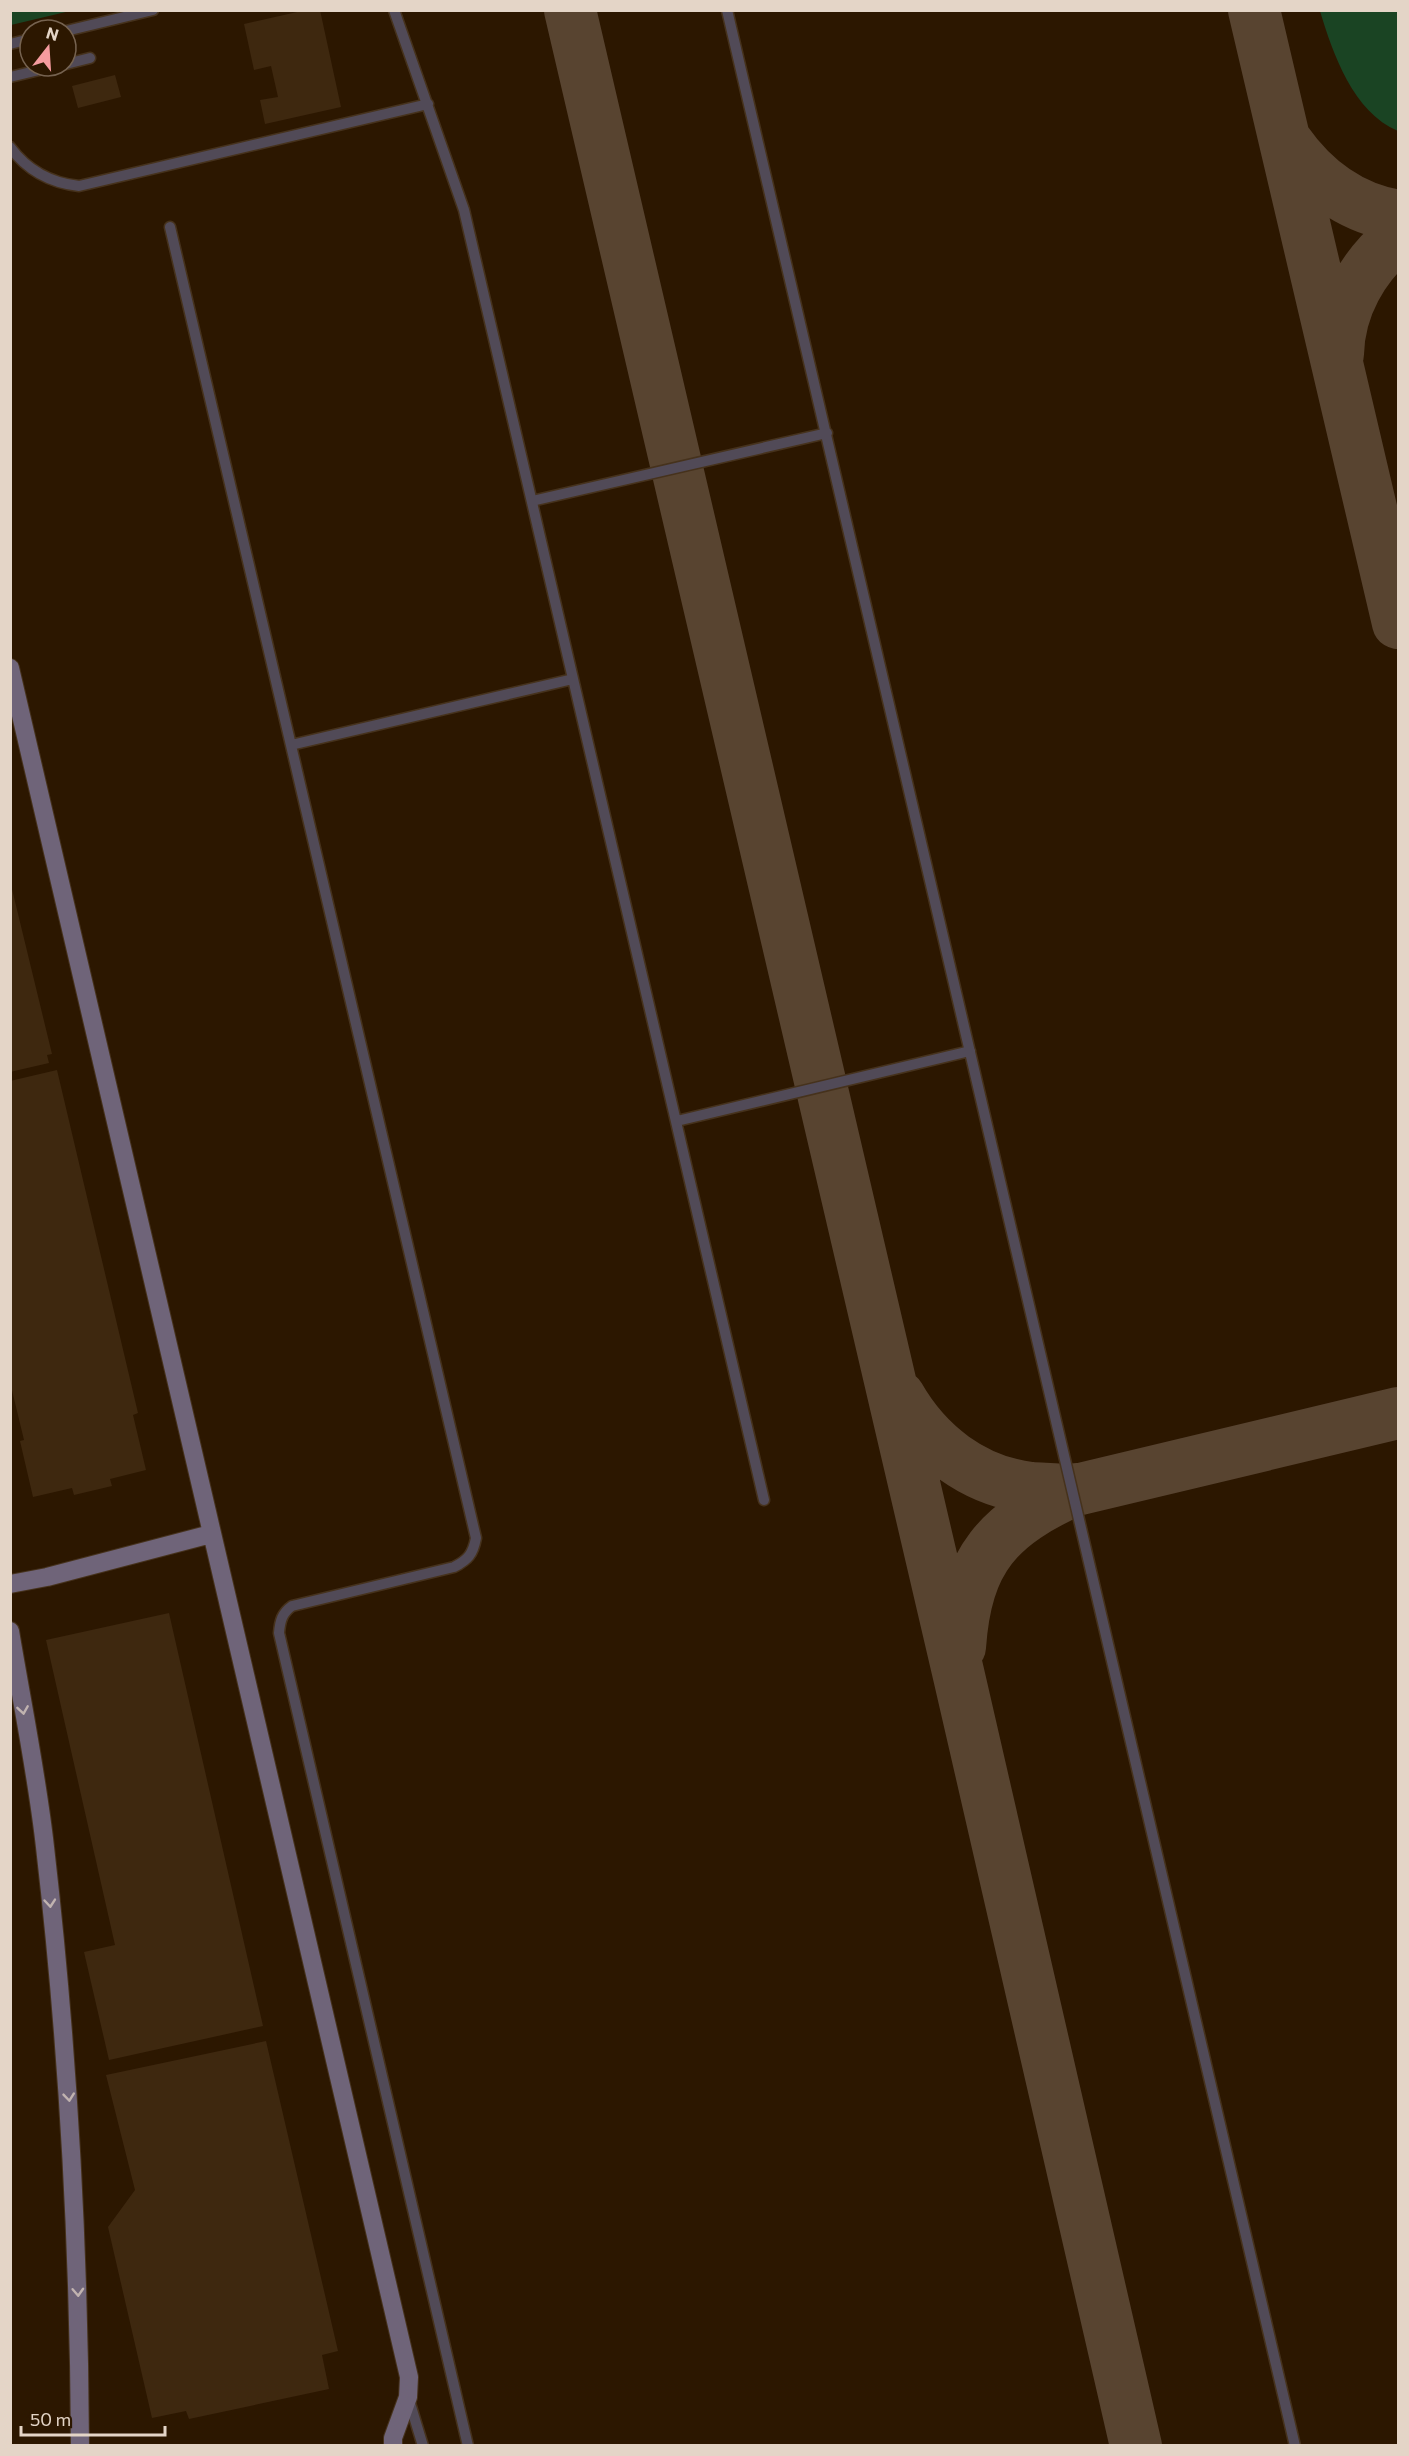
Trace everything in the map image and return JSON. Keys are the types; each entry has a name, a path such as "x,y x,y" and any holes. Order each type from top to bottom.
{"street":[{"path":"11,674 409,2377 408,2397 393,2438 393,2445"},
{"path":"10,1584 47,1577 211,1534"},
{"path":"10,1631 45,1845 71,2119 80,2323 80,2445"}],"lane":[{"path":"78,28 153,10"},
{"path":"394,10 429,104 464,210 764,1500"},
{"path":"727,10 1295,2445"},
{"path":"78,61 90,58"},
{"path":"10,147 19,158 42,175 61,184 79,186 429,104"},
{"path":"170,227 476,1538 471,1555 466,1561 454,1567 292,1606 285,1611 280,1622 279,1633 468,2445"},
{"path":"532,501 827,433"},
{"path":"291,745 573,680"},
{"path":"677,1121 970,1051"},
{"path":"408,2397 423,2445"}],"green space":[{"path":"11,10 70,10 40,18 18,18 18,23 11,25"},
{"path":"1320,11 1398,11 1398,131 1382,122 1357,96 1331,45"}],"building":[{"path":"306,10 320,10 341,107 265,124 260,100 278,97 271,66 254,70 244,24"},
{"path":"115,75 121,97 78,108 72,86"},
{"path":"11,885 52,1054 47,1055 49,1063 10,1072"},
{"path":"57,1070 138,1413 133,1415 146,1470 110,1479 112,1486 74,1495 72,1488 33,1497 20,1441 24,1440 10,1382 10,1081"},
{"path":"169,1613 263,2026 109,2060 84,1952 115,1945 46,1640"},
{"path":"266,2041 338,2351 322,2355 329,2389 189,2419 186,2411 152,2418 108,2227 135,2190 106,2075"}],"taxiway":[{"path":"570,10 959,1676 1136,2446"},
{"path":"1254,10 1398,623"},
{"path":"1286,141 1309,168 1334,190 1364,207 1398,216"},
{"path":"1338,354 1343,320 1355,289 1374,261 1398,237"},
{"path":"899,1396 923,1430 938,1445 971,1469 1010,1484 1072,1491 1398,1413"},
{"path":"960,1647 970,1590 991,1548 1026,1516 1077,1489"}]}
